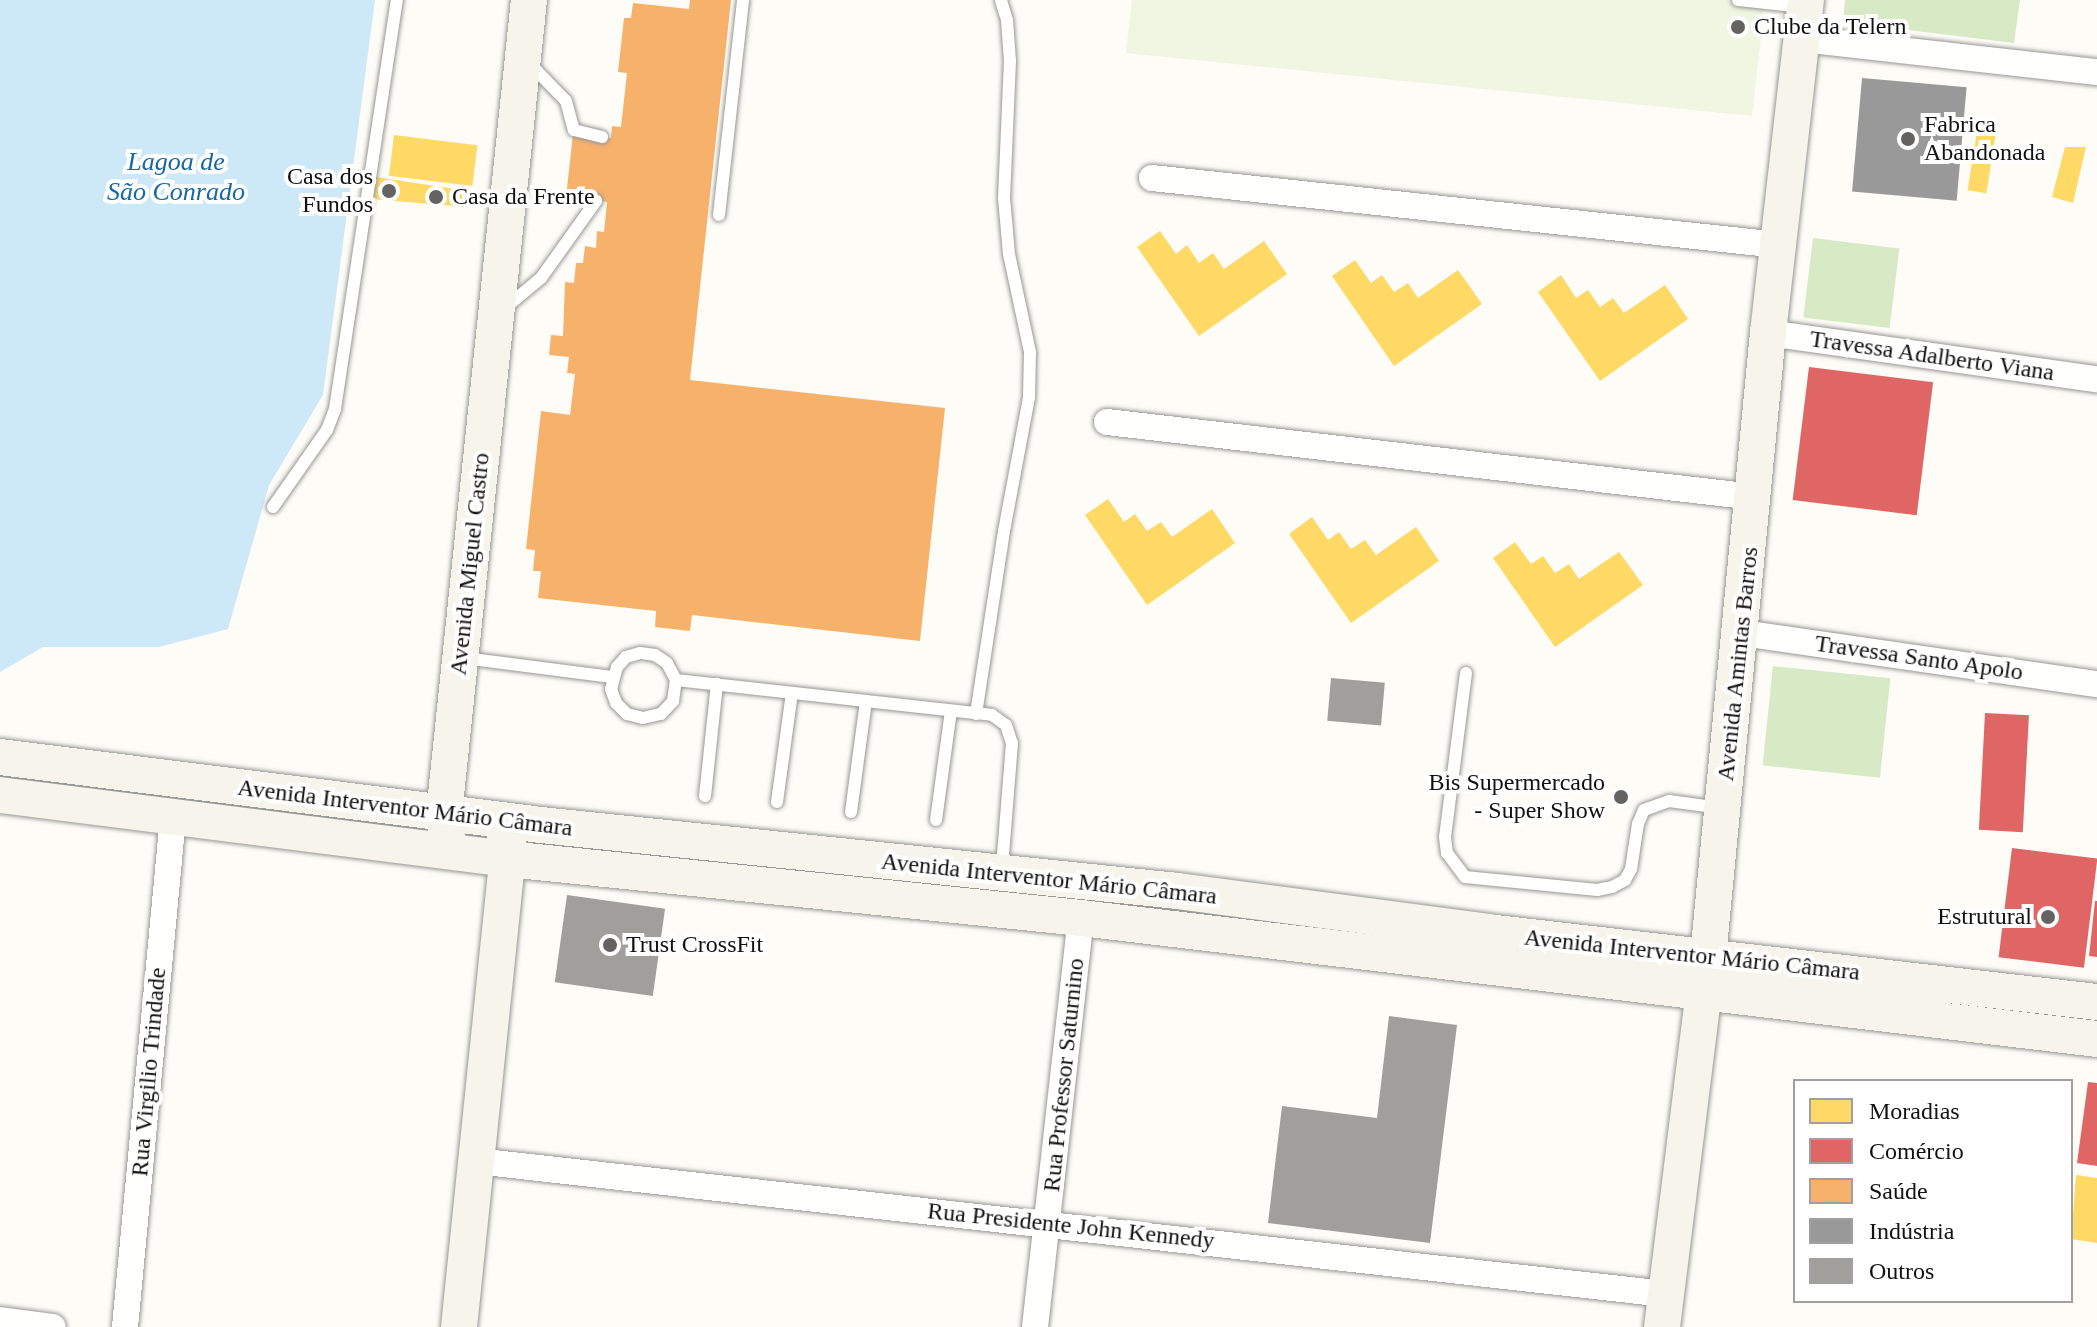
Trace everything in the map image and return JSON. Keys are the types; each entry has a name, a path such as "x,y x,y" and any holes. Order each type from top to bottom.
{"main road":[{"name":"Avenida Miguel Castro","path":"460,816 460,657 529,0"},
{"name":"Avenida Amintas Barros","path":"1664,1310 1705,974 1742,633 1768,333 1805,16"},
{"name":"Avenida Interventor Mário Câmara","path":"0,757 460,816 1002,873 1705,974 2097,1039"},
{"name":"Avenida Interventor Mário Câmara","path":"0,795 508,859 1081,918 1705,974 2097,1002"},
{"path":"458,852 445,834 460,816 491,823 507,838 508,859 459,1327"}],"street":[{"path":"1805,16 2097,72"},
{"path":"1152,178 1779,245"},
{"name":"Travessa Adalberto Viana","path":"1768,333 2097,379"},
{"path":"1107,422 1754,497"},
{"name":"Travessa Santo Apolo","path":"1742,633 2097,684"},
{"name":"Rua Virgilio Trindade","path":"125,1327 173,817"},
{"name":"Rua Professor Saturnino","path":"1035,1327 1081,918"},
{"name":"Rua Presidente John Kennedy","path":"476,1161 1047,1223 1664,1310"},
{"path":"0,1320 53,1327"}],"lane":[{"path":"273,507 327,430 335,409 397,0"},
{"path":"719,215 743,0"},
{"path":"976,714 1004,531 1029,397 1030,352 1009,254 1004,198 1010,61 1007,20 1001,0"},
{"path":"1738,0 1805,16"},
{"path":"523,57 566,101 574,130 602,137"},
{"path":"495,315 529,292 596,201"},
{"path":"640,653 655,655 667,663 676,680 673,701 661,714 643,718 627,714 616,703 612,677 626,657 640,653"},
{"path":"460,657 612,677"},
{"path":"1466,673 1445,837 1447,853 1465,877 1597,890 1612,887 1625,880 1631,869 1638,824 1644,810 1669,801 1723,808"},
{"path":"676,680 992,715 1006,725 1012,743 1002,873"},
{"path":"705,796 717,684"},
{"path":"777,802 792,693"},
{"path":"851,812 866,701"},
{"path":"936,820 951,711"}],"green space":[{"path":"1132,0 1765,0 1752,116 1126,53"},
{"path":"1845,0 2020,0 2014,43 1843,22"},
{"path":"1813,238 1899,249 1890,328 1803,317"},
{"path":"1773,666 1890,678 1880,778 1763,765"}],"water":[{"name":"Lagoa de São Conrado","path":"0,0 375,0 323,395 269,485 228,629 159,647 43,647 0,672"}],"building: Moradias":[{"path":"1977,131 1996,134 1986,193 1968,190"},
{"path":"394,135 477,145 472,186 389,176"},
{"path":"2065,147 2086,147 2073,203 2052,197"},
{"name":"Casa da Frente","path":"376,177 468,191 466,207 372,199"},
{"path":"1160,231 1176,254 1187,245 1199,263 1213,253 1224,269 1264,241 1287,274 1199,336 1137,247"},
{"path":"1355,260 1371,283 1382,275 1394,292 1408,283 1418,298 1458,270 1482,304 1394,366 1332,276"},
{"path":"1561,275 1576,298 1588,290 1600,307 1613,298 1624,313 1665,285 1688,319 1600,381 1538,292"},
{"path":"1108,499 1124,522 1135,514 1147,531 1161,522 1172,537 1212,509 1235,543 1147,605 1085,515"},
{"path":"1312,517 1328,540 1339,532 1351,549 1365,540 1376,555 1416,527 1439,561 1351,623 1289,534"},
{"path":"1515,542 1531,564 1543,556 1555,573 1569,564 1579,579 1619,552 1643,585 1555,647 1493,558"},
{"path":"2076,1175 2097,1178 2097,1243 2073,1239"}],"building: Comércio":[{"path":"1809,367 1933,382 1917,515 1793,500"},
{"path":"1985,713 2029,715 2023,832 1979,830"},
{"name":"Estrutural","path":"2012,848 2097,858 2084,968 1999,957"},
{"path":"2097,901 2097,957 2089,956"},
{"path":"2088,1082 2097,1083 2097,1166 2077,1163"}],"building: Saúde":[{"path":"690,0 731,0 690,380 945,408 920,641 692,615 690,631 655,627 656,611 538,598 541,571 533,571 535,550 526,549 541,411 570,415 575,374 567,373 569,357 549,355 551,335 563,336 565,282 574,283 576,263 583,263 585,246 596,248 597,231 604,232 607,202 566,197 573,134 611,138 612,126 621,127 627,73 618,72 624,18 631,18 633,3 689,9"}],"building: Indústria":[{"name":"Fabrica Abandonada","path":"1862,78 1967,87 1957,201 1852,192"}],"building: Outros":[{"path":"1331,678 1385,683 1381,726 1327,721"},
{"name":"Trust CrossFit","path":"567,895 665,909 653,996 555,982"},
{"path":"1389,1016 1457,1025 1430,1243 1268,1223 1282,1106 1377,1118"}],"place":[{"name":"Clube da Telern","path":"1738,27"},
{"name":"Fabrica Abandonada","path":"1908,139"},
{"name":"Casa dos Fundos","path":"389,191"},
{"name":"Casa da Frente","path":"436,197"},
{"name":"Bis Supermercado - Super Show","path":"1621,797"},
{"name":"Estrutural","path":"2048,917"},
{"name":"Trust CrossFit","path":"610,945"}]}
